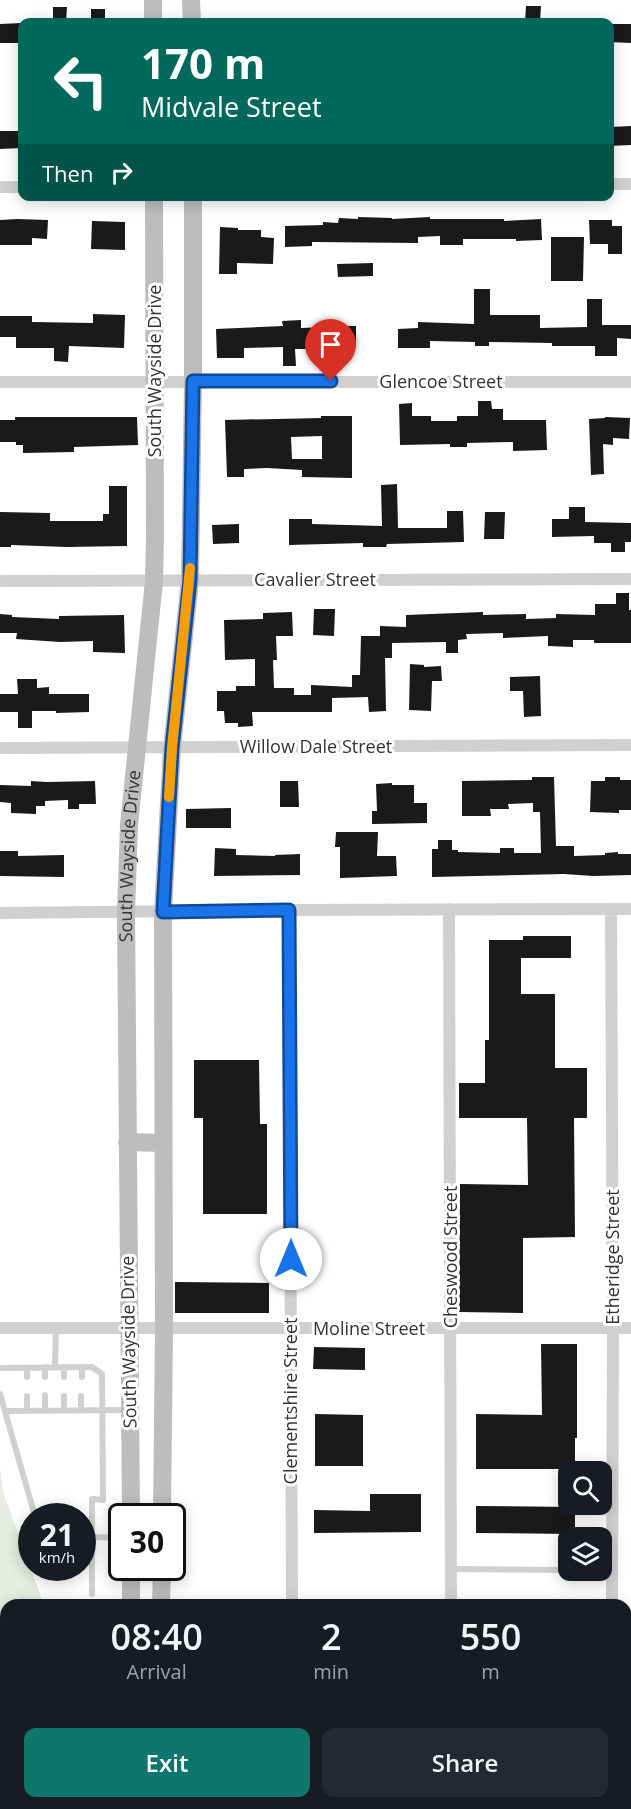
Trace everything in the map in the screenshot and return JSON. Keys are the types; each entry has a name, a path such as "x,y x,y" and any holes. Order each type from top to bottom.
{"main road":[{"path":"153,0 153,18"},
{"path":"191,0 192,18"},
{"name":"South Wayside Drive","path":"130,1503 126,912 129,825 154,581 154,201"},
{"name":"South Wayside Drive","path":"162,1503 163,912 172,748 190,580 193,201"},
{"path":"127,1142 163,1143"},
{"path":"131,1581 131,1599"},
{"path":"161,1599 162,1581"}],"street":[{"path":"614,184 631,184"},
{"path":"0,187 18,187"},
{"name":"Glencoe Street","path":"0,382 631,382"},
{"name":"Cavalier Street","path":"0,581 631,579"},
{"name":"Willow Dale Street","path":"0,748 631,745"},
{"name":"Cheswood Street","path":"449,909 451,1599"},
{"name":"Etheridge Street","path":"608,1527 613,1328 611,909"},
{"path":"0,913 631,909"},
{"name":"Clementshire Street","path":"289,910 292,1599"},
{"name":"Moline Street","path":"0,1328 631,1328"},
{"name":"Etheridge Street","path":"609,1581 611,1599"}],"lane":[{"path":"55,1367 56,1328"},
{"path":"45,1367 45,1377"},
{"path":"64,1367 64,1377"},
{"path":"82,1367 82,1377"},
{"path":"0,1368 93,1367 102,1374 103,1500 92,1499 92,1503"},
{"path":"27,1368 27,1377"},
{"path":"0,1394 31,1503"},
{"path":"45,1395 45,1410"},
{"path":"27,1396 27,1410"},
{"path":"64,1396 64,1410"},
{"path":"81,1396 81,1410"},
{"path":"5,1411 130,1410"},
{"path":"451,1569 558,1570"},
{"path":"92,1581 92,1594"}],"shaded area":[{"path":"0,1467 3,1492 18,1533 18,1581 35,1581 42,1599 0,1599"}],"building":[{"path":"526,6 541,6 540,18 525,18"},
{"path":"53,7 67,7 66,18 53,18"},
{"path":"91,9 105,9 105,18 91,18"},
{"path":"18,23 18,43 0,43 0,24"},
{"path":"614,24 631,24 631,43 614,42"},
{"path":"631,126 631,145 614,146 614,127"},
{"path":"0,131 18,131 18,148 0,149"},
{"path":"358,217 504,219 504,221 541,219 542,240 463,239 463,245 440,245 440,236 418,237 418,243 312,242 312,246 285,247 285,226 323,225 323,222 338,223 339,218 358,219"},
{"path":"0,220 48,220 47,239 32,238 32,245 0,245"},
{"path":"589,220 612,220 612,226 622,226 622,254 608,254 608,244 590,244"},
{"path":"92,221 125,222 125,250 91,249"},
{"path":"220,227 261,230 261,237 274,238 273,264 237,263 237,274 219,274"},
{"path":"551,237 584,237 583,281 551,281"},
{"path":"373,263 373,276 338,277 337,264"},
{"path":"474,289 490,289 490,315 540,315 540,328 587,327 587,299 602,299 602,325 631,325 631,339 617,338 617,356 595,356 595,346 552,346 552,343 489,342 489,346 475,346 475,342 430,341 430,348 398,348 398,329 418,328 418,322 474,324"},
{"path":"93,314 125,315 124,348 69,346 68,362 54,361 54,348 16,348 16,337 0,337 0,316 32,316 32,322 93,323"},
{"path":"301,320 301,328 356,326 356,347 318,346 318,349 295,349 296,366 283,366 283,347 244,348 244,358 217,358 216,329 283,326 282,321"},
{"path":"478,401 491,401 492,409 503,409 503,420 546,420 547,450 513,451 513,442 467,443 467,447 450,447 450,444 400,445 399,404 412,403 412,416 431,416 431,421 457,421 457,416 478,416"},
{"path":"321,416 352,416 352,478 302,477 302,470 267,468 244,469 244,477 227,477 225,420 321,418","holes":["322,436 322,459 292,459 291,437"]},
{"path":"15,417 137,417 138,445 74,447 74,452 23,453 23,445 16,445 16,442 0,442 0,420 15,420"},
{"path":"630,418 629,439 613,438 613,445 603,444 604,474 591,475 589,419"},
{"path":"397,484 398,528 447,528 447,511 463,511 464,542 387,544 386,547 363,547 363,543 289,545 289,519 312,519 312,524 382,526 381,485"},
{"path":"109,486 127,486 127,546 11,545 11,547 0,547 0,512 50,513 50,521 103,521 103,514 109,514"},
{"path":"569,507 585,507 585,522 631,523 631,542 625,542 625,552 611,552 611,543 594,543 594,536 552,537 552,519 569,519"},
{"path":"485,512 505,512 504,539 484,539"},
{"path":"239,524 239,543 213,544 212,525"},
{"path":"616,593 629,593 631,643 594,643 594,640 573,640 573,647 548,646 548,636 503,638 503,633 466,634 467,639 458,640 458,653 446,653 446,642 392,643 392,658 385,658 386,711 369,712 368,697 332,698 332,712 252,712 253,726 238,727 238,723 225,723 224,711 217,711 217,691 236,691 236,686 255,686 255,659 225,660 224,620 263,619 263,613 292,612 293,636 276,636 277,660 273,660 274,688 294,688 294,695 311,695 311,685 352,687 352,675 360,675 361,636 380,636 380,626 406,627 406,615 483,612 483,615 526,614 526,619 556,618 556,614 595,615 595,604 616,604"},
{"path":"314,609 335,609 334,636 313,635"},
{"path":"0,614 12,615 12,617 59,619 59,616 124,615 125,653 93,652 93,641 60,642 16,639 17,633 0,633"},
{"path":"410,664 424,665 424,667 441,666 442,681 432,681 431,711 409,710"},
{"path":"540,676 541,716 524,717 523,691 510,691 510,677"},
{"path":"17,679 37,679 37,688 49,687 49,694 89,694 89,712 32,711 32,728 18,728 18,712 0,712 0,694 18,694"},
{"path":"532,777 554,777 556,846 574,846 574,856 605,855 605,853 618,852 618,854 631,854 631,875 432,877 432,849 438,849 438,840 452,840 452,850 458,850 458,852 500,853 500,848 514,848 514,853 541,853 540,812 533,812 533,803 508,804 509,809 490,809 491,816 462,816 462,781 532,780"},
{"path":"605,777 631,780 631,810 619,810 619,813 590,812 591,781 605,781"},
{"path":"31,781 95,781 96,804 79,804 79,809 68,809 68,800 45,801 45,806 36,806 36,814 11,813 11,803 0,802 0,785 31,786"},
{"path":"280,781 298,781 299,807 280,807"},
{"path":"392,783 392,785 414,785 414,803 427,803 427,823 372,824 372,811 377,811 376,784"},
{"path":"231,808 231,828 186,828 186,809"},
{"path":"336,832 378,832 377,856 396,856 397,876 340,878 340,847 335,847"},
{"path":"215,848 236,849 236,855 300,854 300,875 214,876"},
{"path":"0,851 18,851 18,856 64,855 64,877 0,876"},
{"path":"523,936 571,936 571,958 521,958 521,994 555,994 555,1068 587,1068 587,1118 574,1118 575,1237 523,1238 523,1313 459,1312 460,1184 528,1185 527,1118 459,1118 459,1083 485,1083 485,1040 489,1040 489,940 523,940"},
{"path":"194,1060 259,1060 260,1124 267,1124 267,1214 203,1214 203,1118 194,1118"},
{"path":"175,1282 269,1283 269,1313 175,1313"},
{"path":"541,1344 577,1344 575,1461 558,1461 558,1469 476,1469 476,1414 542,1415"},
{"path":"314,1347 365,1348 365,1370 313,1369"},
{"path":"315,1414 363,1415 363,1466 315,1466"},
{"path":"370,1494 421,1494 421,1532 314,1533 314,1510 370,1511"},
{"path":"476,1506 558,1507 558,1515 575,1515 575,1527 558,1527 558,1534 476,1533"}],"slow traffic":[{"path":"169,797 190,568"}],"route":[{"path":"291,1259 289,910 163,912 172,748 190,580 193,381 331,381"}]}
